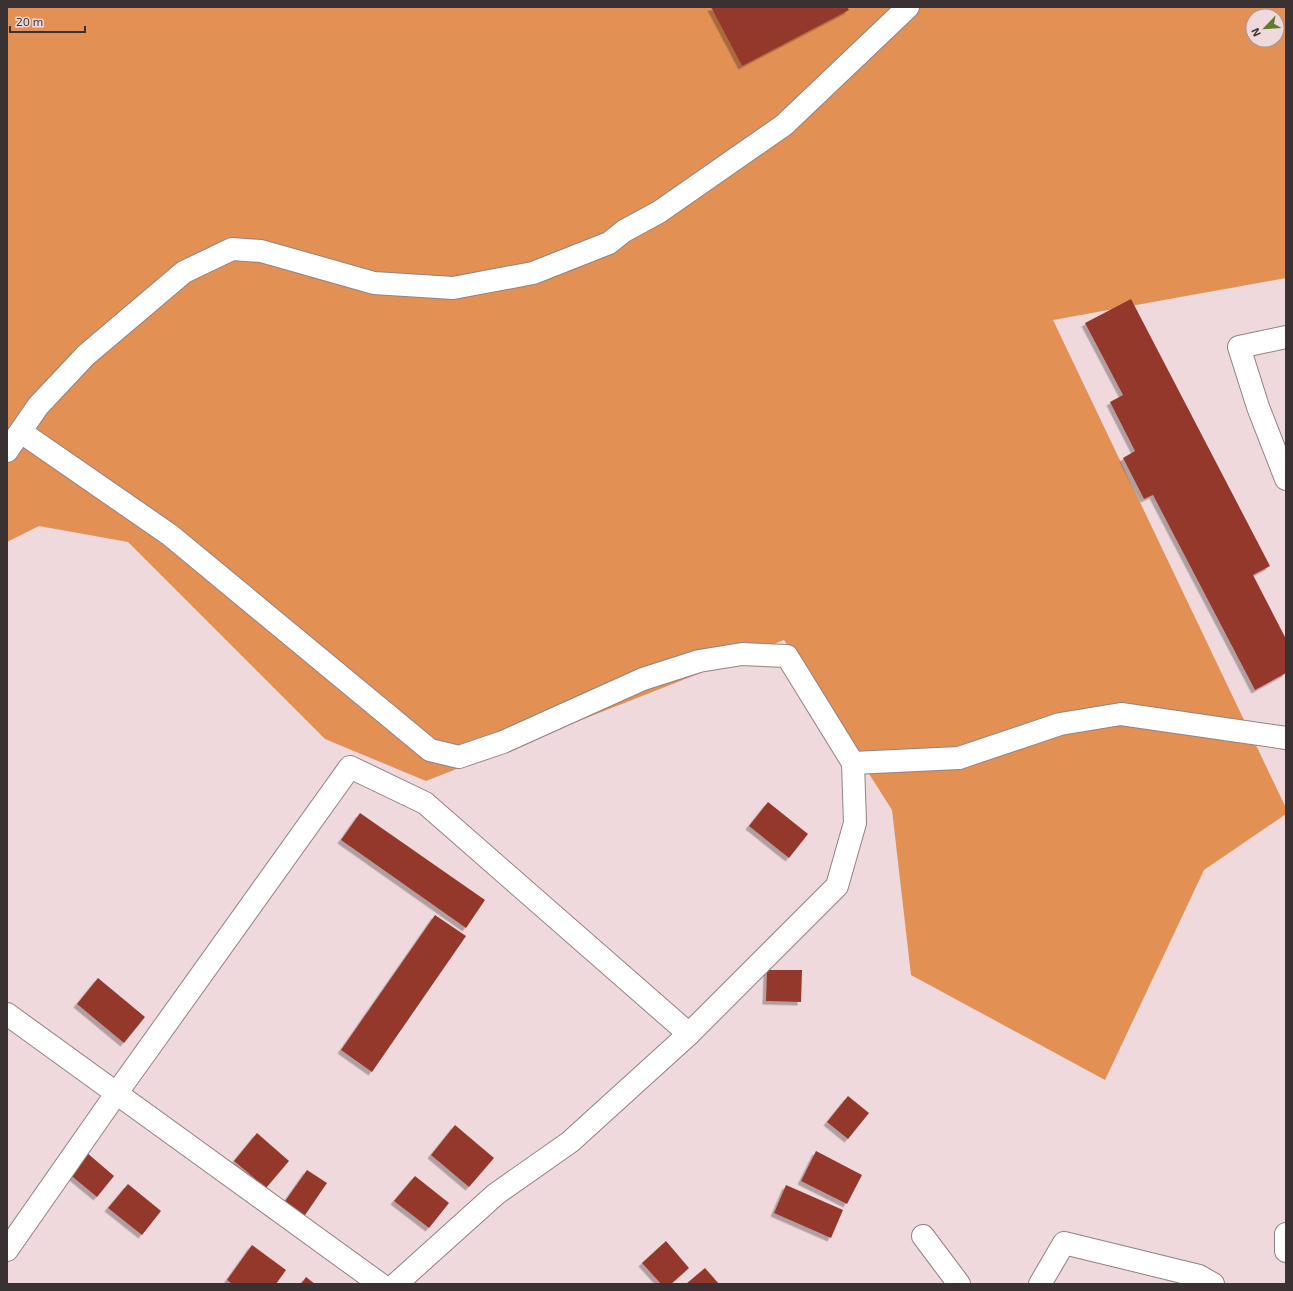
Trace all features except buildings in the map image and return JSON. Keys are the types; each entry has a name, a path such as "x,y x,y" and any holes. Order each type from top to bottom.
{"street":[{"path":"7,451 38,406 86,355 184,272 232,249 261,251 374,283 453,288 533,273 609,243 624,231 659,212 784,125 908,7"},
{"path":"1286,337 1239,347 1258,407 1286,479"},
{"path":"21,432 170,535 430,750 459,757 503,742 643,679 699,661 742,654 787,656 853,763 855,823 837,886 689,1034 570,1142 496,1194 396,1284"},
{"path":"853,763 959,758 1060,724 1121,714 1286,738"},
{"path":"7,1250 116,1094 350,767 425,802 689,1034"},
{"path":"7,1014 380,1284"},
{"path":"1286,1234 1286,1251"},
{"path":"923,1236 959,1284"},
{"path":"1040,1284 1064,1243 1199,1276 1214,1284"}],"shaded area":[{"path":"7,7 1286,7 1286,278 1053,320 1286,808 1286,814 1204,870 1105,1080 911,975 892,810 784,640 426,781 325,739 128,542 39,526 7,542"}]}
